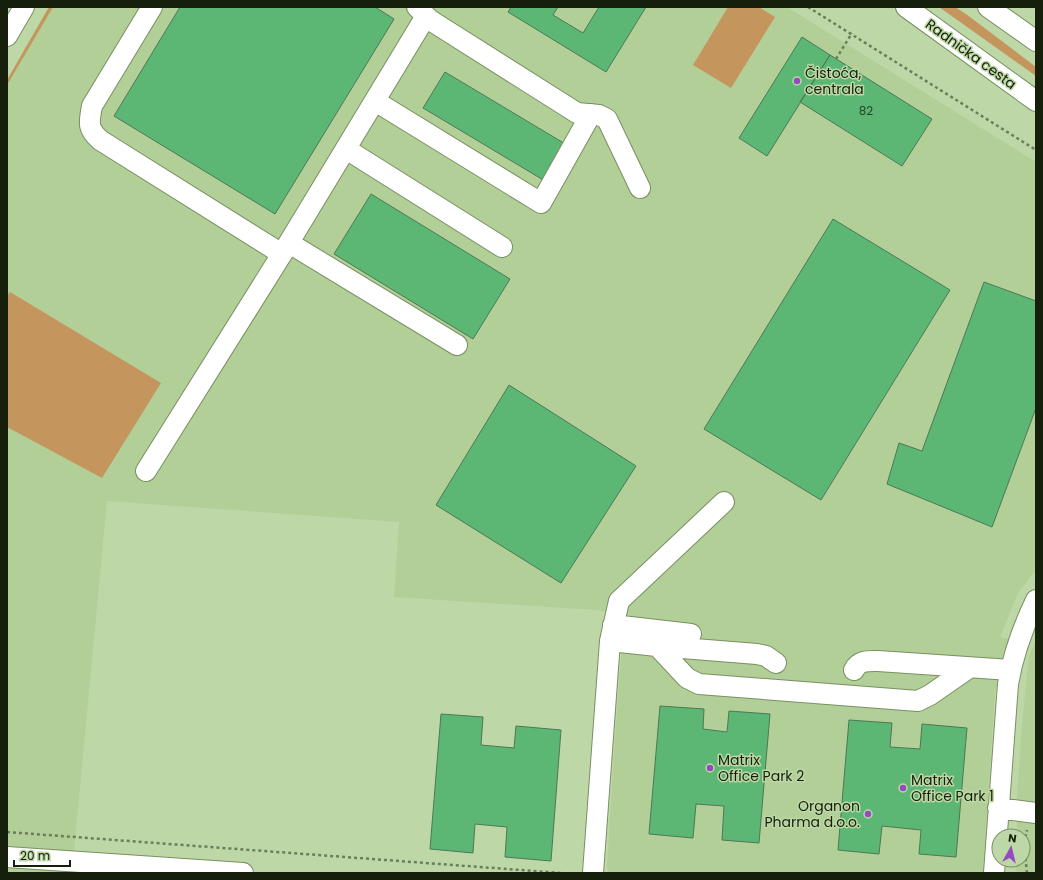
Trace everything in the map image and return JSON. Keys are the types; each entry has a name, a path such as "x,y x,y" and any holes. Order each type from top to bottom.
{"street":[{"path":"7,36 24,7"},
{"path":"152,7 92,106 89,123 91,133 100,140 286,249 457,345"},
{"name":"Radnička cesta","path":"906,7 1036,101"},
{"path":"988,7 1036,41"},
{"path":"146,471 286,249 375,101 422,11 577,112 591,114 607,119 640,188"},
{"path":"375,101 541,202 591,114"},
{"path":"346,149 502,247"},
{"path":"593,873 612,633 619,601 724,502"},
{"path":"994,873 998,808 1011,670 1026,620 1036,600"},
{"path":"612,633 691,634"},
{"path":"612,633 657,646 757,654 766,656 776,662"},
{"path":"657,646 687,678 699,684 918,701 930,695 969,668"},
{"path":"854,670 856,664 862,661 1011,670"},
{"path":"998,808 1033,813"},
{"path":"7,857 34,866 243,873"}],"path":[{"path":"808,7 852,33 1036,150"},
{"path":"836,59 852,33"},
{"path":"1026,873 1024,844 1033,813"},
{"path":"7,832 561,873"}],"shaded area":[{"path":"49,7 787,7 1036,162 1036,570 1018,593 1000,637 1010,639 1004,650 995,692 983,873 609,873 607,866 622,645 630,615 596,610 394,597 399,522 107,501 74,851 7,846 7,80"},
{"path":"49,7 53,7 7,85 7,80"},
{"path":"728,7 759,7 775,17 731,88 693,65"},
{"path":"939,7 955,7 966,14 1036,67 1036,76"},
{"path":"10,292 161,383 102,478 7,427 7,296"},
{"path":"1036,640 1036,873 1016,873 1016,868 1031,868 1031,828 1017,828 1017,797 1022,724 1029,656"},
{"path":"7,865 117,873 7,873"}],"building":[{"path":"180,7 375,7 394,19 275,214 114,116"},
{"path":"511,7 558,7 553,15 583,33 599,7 646,7 606,72 508,12"},
{"path":"802,37 830,55 767,156 739,138"},
{"path":"830,55 932,119 902,166 800,102"},
{"path":"445,72 567,145 545,181 423,108"},
{"path":"371,194 510,279 473,339 334,254"},
{"path":"833,219 950,290 821,500 704,429"},
{"path":"984,282 1036,301 1036,408 992,527 887,484 899,443 922,451"},
{"path":"509,385 636,466 561,583 436,505"},
{"name":"Matrix Office Park 2","path":"660,706 704,709 703,729 727,732 729,711 770,714 759,843 722,840 724,806 696,804 693,838 649,834"},
{"path":"441,714 483,717 481,745 514,748 516,726 561,730 551,861 505,857 507,827 475,824 473,853 430,849"},
{"name":"Matrix Office Park 1","path":"849,720 892,723 890,747 920,749 922,724 967,728 956,857 919,854 921,830 882,826 879,854 838,850"},
{"path":"68,869 105,873 68,873"}],"place":[{"name":"Čistoća, centrala","path":"797,81"},
{"name":"Matrix Office Park 2","path":"710,768"},
{"name":"Matrix Office Park 1","path":"903,788"},
{"name":"Organon Pharma d.o.o.","path":"868,814"}]}
